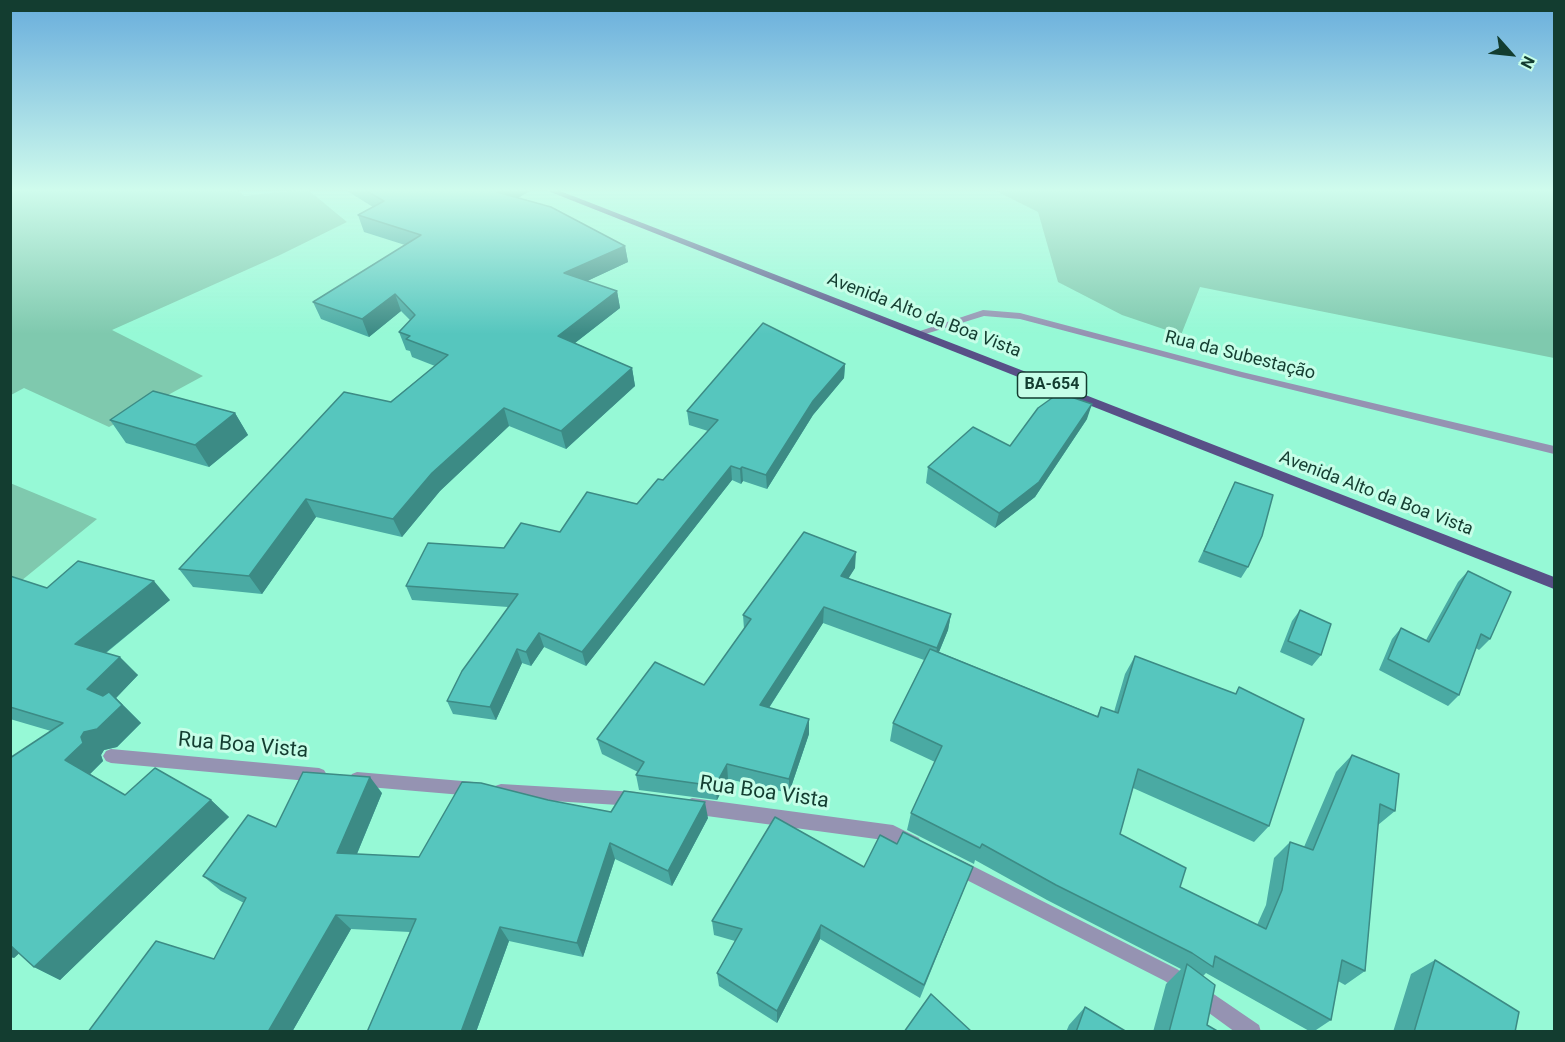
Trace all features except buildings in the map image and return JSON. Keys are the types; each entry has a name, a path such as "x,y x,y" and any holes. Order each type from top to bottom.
{"main road":[{"name":"Avenida Alto da Boa Vista","path":"673,238 1554,583"}],"street":[{"name":"Rua da Subestação","path":"919,333 982,313 1020,316 1240,374 1554,450"},
{"name":"Rua Boa Vista","path":"111,756 443,787 651,801"},
{"name":"Rua Boa Vista","path":"674,804 893,833 924,849"},
{"path":"944,860 1171,975 1252,1032"}],"green space":[{"path":"10,238 315,238 112,330 203,376 109,427 24,388 11,395"},
{"path":"1045,238 1554,238 1554,358 1200,287 1181,335 1122,315 1058,282"},
{"path":"10,483 97,519 16,585 10,586"}]}
